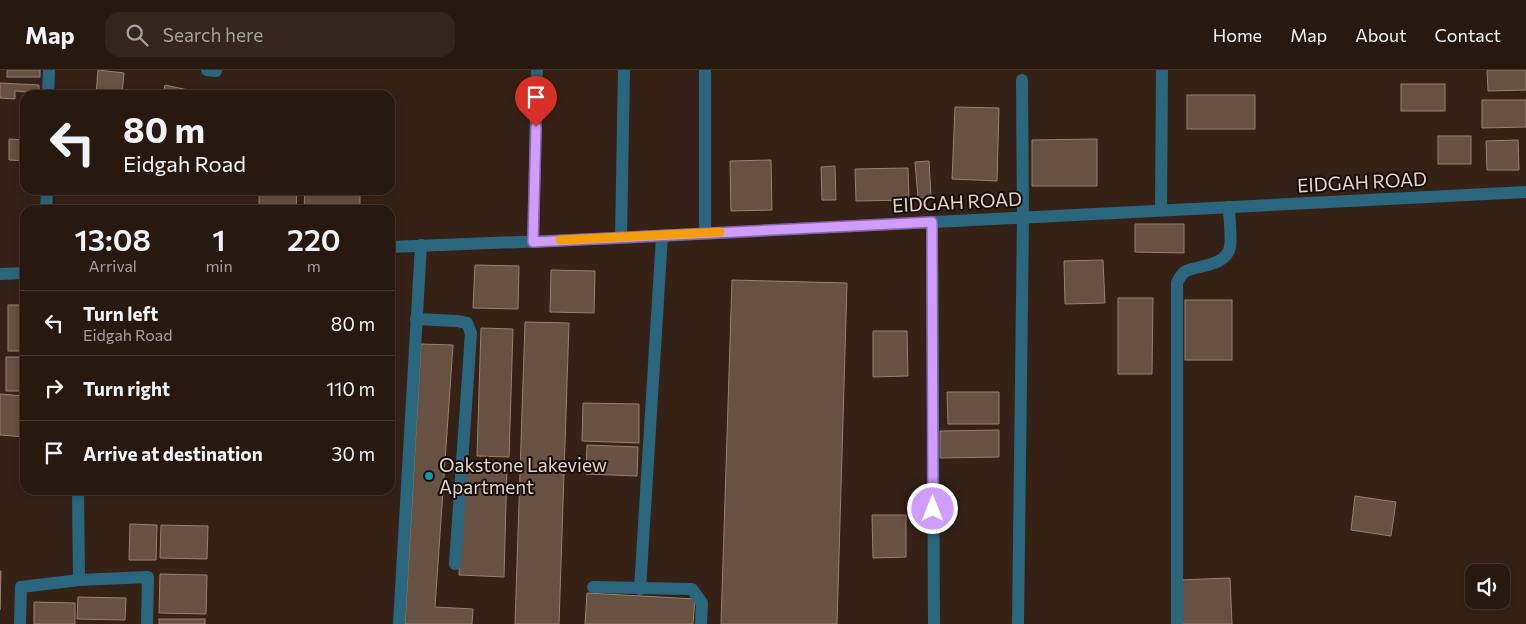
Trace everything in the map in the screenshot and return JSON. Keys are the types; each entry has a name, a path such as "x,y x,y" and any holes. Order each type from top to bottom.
{"street":[{"path":"48,90 49,70"},
{"path":"533,242 536,70"},
{"path":"621,238 624,70"},
{"path":"704,233 705,70"},
{"path":"1161,210 1162,70"},
{"path":"1018,624 1023,218 1022,80"},
{"name":"EIDGAH ROAD","path":"395,247 621,238 1526,192"},
{"path":"1177,624 1177,284 1180,276 1187,271 1207,266 1225,256 1230,248 1229,207"},
{"path":"932,222 934,624"},
{"path":"640,589 662,236"},
{"path":"399,624 421,245"},
{"path":"0,274 20,273"},
{"path":"416,319 467,323 471,334 455,564"},
{"path":"78,495 79,580"},
{"path":"20,624 21,587 79,580 148,577 147,624"},
{"path":"593,587 692,590 702,602 701,624"}],"building":[{"path":"7,70 40,70 40,77 7,77"},
{"path":"98,70 124,73 122,90 96,90"},
{"path":"1487,70 1526,70 1526,90 1488,91"},
{"path":"0,83 39,85 39,90 15,91 15,99 0,98"},
{"path":"1401,84 1445,84 1445,111 1401,111"},
{"path":"165,85 188,90 164,90"},
{"path":"1187,95 1255,95 1255,129 1187,129"},
{"path":"1482,100 1526,100 1526,127 1482,128"},
{"path":"955,107 999,108 997,181 952,179"},
{"path":"1438,136 1471,136 1471,164 1438,164"},
{"path":"9,139 20,140 20,161 9,160"},
{"path":"1097,139 1097,186 1032,186 1032,140"},
{"path":"1518,140 1519,170 1487,170 1486,141"},
{"path":"771,160 772,210 731,211 730,161"},
{"path":"929,161 931,197 918,198 915,162"},
{"path":"835,166 836,200 822,200 821,167"},
{"path":"908,168 909,200 856,201 855,169"},
{"path":"259,195 297,195 296,205 259,205"},
{"path":"305,195 360,195 360,205 304,205"},
{"path":"1135,224 1184,224 1184,253 1135,252"},
{"path":"1103,260 1105,303 1065,304 1064,261"},
{"path":"475,265 519,266 518,309 473,308"},
{"path":"551,270 595,271 594,313 550,312"},
{"path":"732,280 847,283 837,624 721,624"},
{"path":"1118,298 1153,298 1152,374 1118,374"},
{"path":"1185,300 1232,300 1232,360 1185,360"},
{"path":"8,305 20,305 20,351 8,351"},
{"path":"525,322 569,323 559,624 515,624"},
{"path":"481,328 513,329 509,457 477,456"},
{"path":"873,331 907,331 908,376 873,377"},
{"name":"Oakstone Lakeview Apartment","path":"421,344 453,345 435,607 473,609 472,624 405,624"},
{"path":"6,357 20,357 20,391 6,391"},
{"path":"947,392 999,392 999,424 948,424"},
{"path":"0,394 20,396 20,437 0,435"},
{"path":"583,403 639,404 639,443 582,441"},
{"path":"999,430 999,457 940,458 940,431"},
{"path":"587,445 638,447 637,476 586,474"},
{"path":"463,464 507,465 504,577 459,575"},
{"path":"1355,496 1396,502 1391,536 1351,530"},
{"path":"872,515 906,515 906,557 873,558"},
{"path":"130,524 157,525 156,560 129,560"},
{"path":"161,525 208,526 207,559 160,558"},
{"path":"0,571 1,571 0,610"},
{"path":"160,574 207,575 206,614 159,613"},
{"path":"1230,578 1232,624 1179,624 1178,580"},
{"path":"587,593 695,599 693,624 585,624"},
{"path":"78,597 126,598 125,620 77,619"},
{"path":"34,602 75,603 75,624 34,624"},
{"path":"159,619 205,619 205,624 159,624"}],"slow traffic":[{"path":"560,240 720,232"}],"place":[{"name":"Oakstone Lakeview Apartment","path":"429,476"}],"route":[{"path":"536,127 533,242 932,222 933,509"}]}
